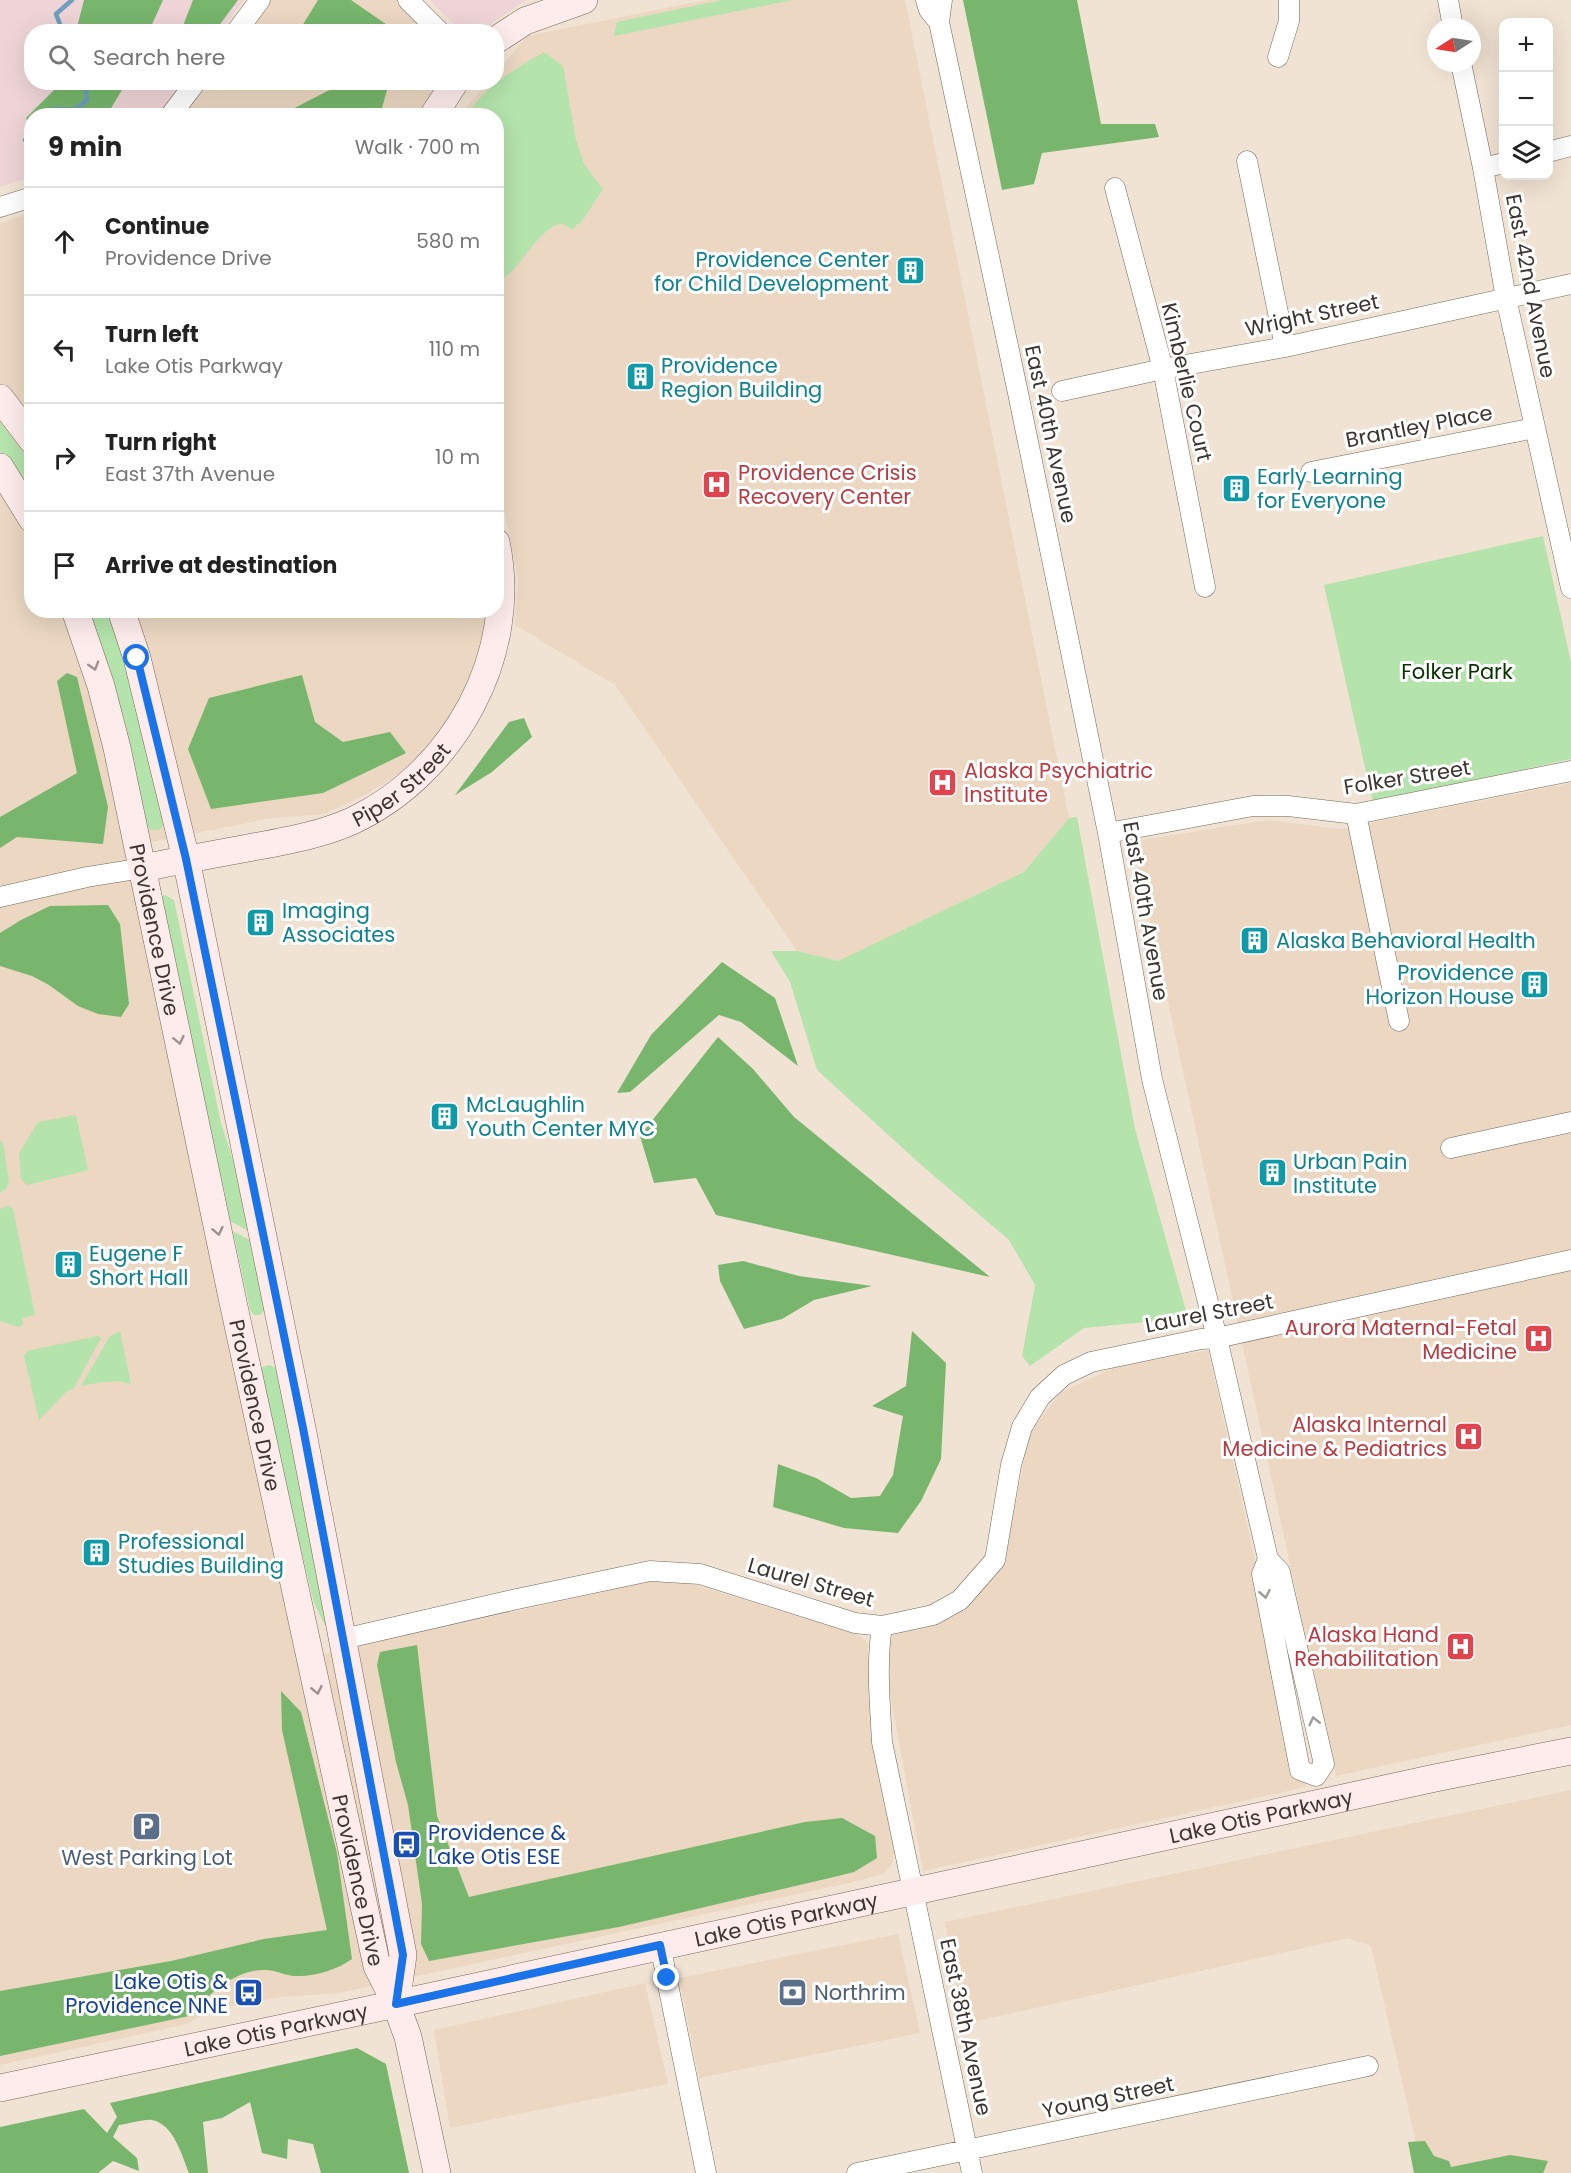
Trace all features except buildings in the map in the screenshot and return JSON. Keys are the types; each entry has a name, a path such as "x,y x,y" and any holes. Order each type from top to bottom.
{"main road":[{"path":"504,35 525,21 584,0"},
{"path":"438,108 450,90"},
{"path":"0,398 24,430"},
{"path":"0,466 24,506"},
{"name":"Providence Drive","path":"78,618 101,686 143,868 242,1346 377,1966 396,2004"},
{"name":"Providence Drive","path":"124,618 137,658 186,859 343,1639 403,1955 396,2004"},
{"name":"Piper Street","path":"143,868 310,836 352,821 402,789 436,757 461,724 482,687 496,638 499,618"},
{"path":"242,1346 283,1336"},
{"path":"291,1565 301,1582 309,1610 318,1629 329,1638 343,1639"},
{"name":"Lake Otis Parkway","path":"0,2088 1041,1864 1320,1789 1571,1751"},
{"path":"396,2004 408,2037 437,2173"}],"street":[{"path":"242,24 260,0"},
{"path":"408,0 432,24"},
{"name":"East 40th Avenue","path":"926,0 929,10 939,22"},
{"name":"East 40th Avenue","path":"942,0 939,22 1016,381 1108,833 1152,1079 1217,1338 1268,1559 1280,1572 1324,1764 1320,1789"},
{"path":"1278,57 1289,21 1288,0"},
{"path":"1448,0 1451,18"},
{"name":"East 42nd Avenue","path":"1463,72 1506,298 1535,428 1564,520 1571,588"},
{"path":"176,108 190,90"},
{"path":"1553,151 1571,146"},
{"path":"1247,161 1285,347"},
{"path":"1483,168 1499,164"},
{"name":"Kimberlie Court","path":"1115,188 1163,369 1206,587"},
{"path":"0,207 24,200"},
{"name":"Wright Street","path":"1062,391 1163,369 1285,347 1571,284"},
{"name":"Brantley Place","path":"1311,472 1535,428"},
{"name":"Folker Street","path":"1108,833 1253,806 1288,806 1356,814 1571,771"},
{"path":"1356,814 1399,1021"},
{"path":"0,897 87,877 143,868"},
{"path":"1451,1148 1571,1122"},
{"name":"Laurel Street","path":"343,1639 650,1571 700,1574 855,1623 882,1626 933,1616 960,1600 995,1560 1011,1465 1022,1427 1040,1397 1064,1375 1091,1362 1201,1339 1217,1338 1571,1260"},
{"name":"East 38th Avenue","path":"882,1626 878,1652 882,1742 972,2173"},
{"path":"660,1945 706,2173"},
{"name":"Young Street","path":"857,2173 1368,2066"}],"shaded area":[{"path":"0,0 244,0 226,24 24,24 24,90 178,90 164,108 24,108 24,179 0,187"},
{"path":"270,0 401,0 424,24 253,24"},
{"path":"430,0 526,0 491,24 454,24"},
{"path":"706,0 905,0 1069,818 1024,872 838,961 797,951 615,685 515,625 518,577 504,511 504,108 466,108 481,90 504,90 504,64 527,36"},
{"path":"204,90 435,90 423,108 190,108"},
{"path":"24,215 24,618 489,618 486,637 453,716 415,760 393,778 367,794 324,814 272,818 126,847 301,1659 657,1580 686,1582 859,1635 867,1642 872,1736 896,1847 892,1864 883,1874 339,1993 280,1997 224,2008 209,2012 187,2024 0,2065 0,224"},
{"path":"1571,783 1571,1725 1336,1776 1133,841 1268,820 1339,829"},
{"path":"1208,1350 1306,1787 923,1871 885,1668 892,1633 949,1616 1009,1534 1030,1432 1061,1392 1115,1367"},
{"path":"1571,1790 1571,2173 1423,2173 1371,1946 1348,1938 963,2024 945,1922"},
{"path":"898,1934 920,2033 699,2078 679,1978"},
{"path":"645,1983 668,2084 450,2128 434,2030"}],"green space":[{"path":"84,0 163,0 152,24 78,24"},
{"path":"193,0 238,0 220,24 184,24"},
{"path":"318,0 351,0 386,24 303,24"},
{"path":"722,0 793,0 614,36 617,22"},
{"path":"963,0 1077,0 1101,124 1155,124 1159,137 1042,153 1034,184 1002,190"},
{"path":"544,52 563,66 576,140 584,164 603,189 580,224 578,223 573,230 566,225 554,226 504,277 504,108 472,108 489,90 504,90 504,78"},
{"path":"54,90 122,90 111,108 36,108"},
{"path":"329,90 387,90 382,108 295,108"},
{"path":"0,422 24,454 24,487 0,451"},
{"name":"Folker Park","path":"1543,536 1571,662 1571,759 1373,803 1324,585"},
{"path":"89,618 114,618 164,817 163,826 158,830 151,830 146,825 127,728 98,638"},
{"path":"67,673 77,677 108,807 103,844 17,837 0,848 0,817 77,773 57,681"},
{"path":"302,675 315,722 343,742 390,732 406,753 323,793 211,809 188,749 209,698"},
{"path":"524,718 532,737 492,772 455,795 509,722"},
{"path":"1077,817 1135,1129 1188,1318 1084,1328 1030,1366 1022,1356 1035,1285 1009,1240 919,1163 817,1070 790,982 771,951 797,951 838,961 1024,872 1069,818"},
{"path":"165,895 174,900 221,1123 237,1172 250,1232 230,1221 224,1189 207,1141 158,898"},
{"path":"108,905 120,924 129,1004 121,1017 98,1014 78,1006 32,976 0,966 0,933 21,920 50,906"},
{"path":"722,962 775,998 798,1066 741,1022 719,1015 630,1092 617,1093 651,1035"},
{"path":"718,1037 753,1069 794,1117 990,1277 716,1215 696,1178 654,1183 640,1136"},
{"path":"76,1115 88,1170 27,1185 21,1179 19,1153 38,1122"},
{"path":"0,1141 3,1143 9,1181 6,1189 0,1193"},
{"path":"8,1206 13,1209 35,1315 22,1318 23,1324 19,1327 0,1321 0,1209"},
{"path":"233,1231 253,1242 265,1310 260,1315 254,1315 250,1310"},
{"path":"743,1261 799,1276 872,1286 814,1300 782,1319 744,1329 720,1281 718,1265"},
{"path":"120,1331 131,1384 112,1381 81,1386 110,1336"},
{"path":"912,1331 946,1363 941,1459 921,1501 898,1533 844,1528 773,1507 778,1464 816,1478 851,1498 880,1496 893,1475 903,1416 872,1406 906,1386"},
{"path":"98,1336 101,1338 74,1388 66,1392 39,1420 24,1356 27,1351"},
{"path":"269,1365 278,1369 332,1628 324,1624 314,1603 297,1533 283,1489 259,1373 263,1367"},
{"path":"417,1645 437,1816 469,1897 805,1822 842,1818 875,1836 877,1858 854,1872 619,1927 429,1961 421,1944 422,1904 408,1805 396,1762 377,1665 380,1652"},
{"path":"281,1691 301,1712 337,1853 352,1959 334,1969 313,1975 295,1976 267,1970 244,1973 224,1984 189,2016 0,2056 0,1991 171,1961 264,1939 327,1930 282,1730"},
{"path":"357,2048 386,2064 409,2173 321,2173 313,2144 288,2139 287,2159 262,2153 250,2102 222,2118 203,2122 208,2173 189,2173 172,2134 160,2123 148,2120 119,2125 113,2137 137,2158 139,2171 113,2161 98,2173 0,2173 0,2127 84,2109 107,2133 117,2117 110,2103"},
{"path":"1425,2141 1434,2156 1449,2161 1451,2167 1510,2155 1548,2161 1543,2173 1414,2173 1408,2142"}],"waterway":[{"path":"60,24 56,14 72,0"},
{"path":"77,108 87,100 86,90"}],"place":[{"name":"Providence Center for Child Development","path":"910,271"},
{"name":"Providence Region Building","path":"640,377"},
{"name":"Providence Crisis Recovery Center","path":"717,484"},
{"name":"Early Learning for Everyone","path":"1236,488"},
{"name":"Alaska Psychiatric Institute","path":"943,782"},
{"name":"Imaging Associates","path":"261,922"},
{"name":"Alaska Behavioral Health","path":"1255,940"},
{"name":"Providence Horizon House","path":"1535,984"},
{"name":"McLaughlin Youth Center MYC","path":"445,1116"},
{"name":"Urban Pain Institute","path":"1272,1173"},
{"name":"Eugene F Short Hall","path":"68,1265"},
{"name":"Aurora Maternal-Fetal Medicine","path":"1538,1339"},
{"name":"Alaska Internal Medicine & Pediatrics","path":"1468,1436"},
{"name":"Professional Studies Building","path":"97,1553"},
{"name":"Alaska Hand Rehabilitation","path":"1460,1646"},
{"name":"West Parking Lot","path":"147,1826"},
{"name":"Providence & Lake Otis ESE","path":"407,1844"},
{"name":"Northrim","path":"793,1992"},
{"name":"Lake Otis & Providence NNE","path":"249,1993"}],"route":[{"path":"137,658 186,859 237,1116 303,1428 403,1955 396,2004 660,1945 667,1978"}]}
